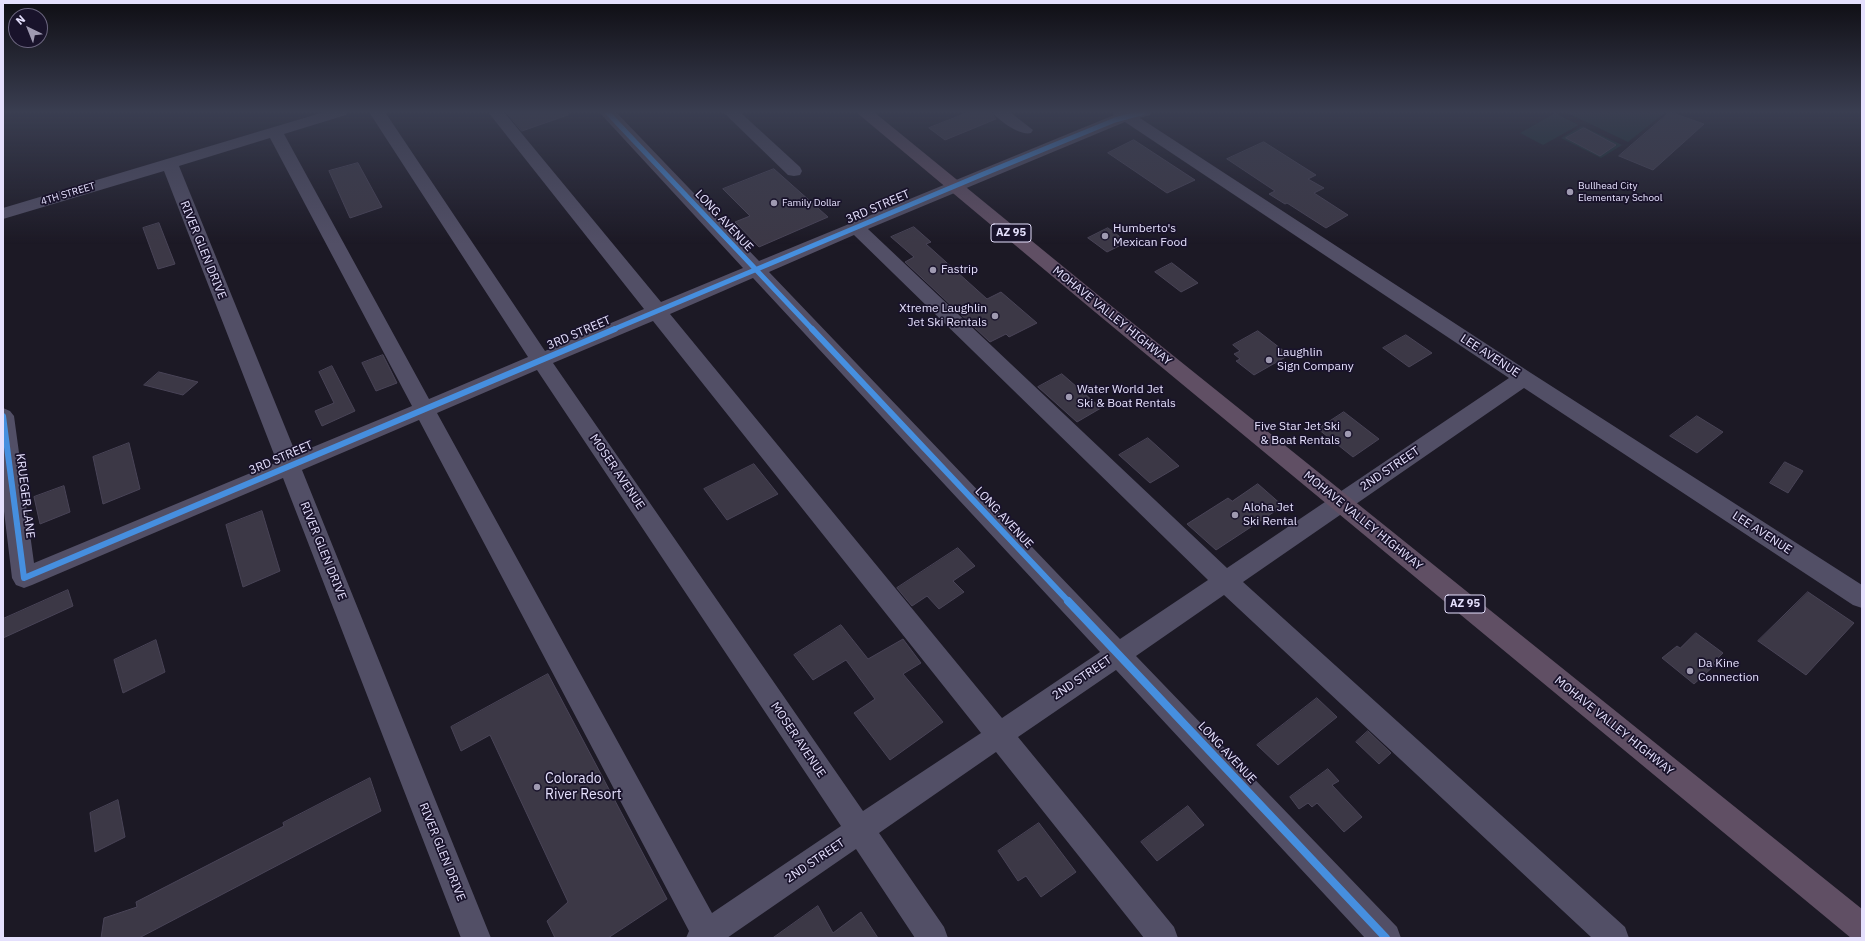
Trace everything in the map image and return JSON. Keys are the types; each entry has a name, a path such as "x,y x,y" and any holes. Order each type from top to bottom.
{"highway":[{"name":"MOHAVE VALLEY HIGHWAY","path":"917,156 1862,928"}],"street":[{"name":"4TH STREET","path":"3,214 197,156"},
{"path":"288,156 704,936"},
{"name":"MOSER AVENUE","path":"406,156 541,361 933,938"},
{"path":"532,156 1163,938"},
{"name":"LONG AVENUE","path":"648,156 1386,938"},
{"path":"778,156 794,171"},
{"name":"3RD STREET","path":"24,578 1029,156"},
{"name":"LEE AVENUE","path":"1193,156 1524,378 1862,598"},
{"name":"RIVER GLEN DRIVE","path":"170,164 476,938"},
{"path":"857,228 1226,581 1614,938"},
{"name":"2ND STREET","path":"704,936 1524,378"},
{"name":"KRUEGER LANE","path":"3,416 24,578"}],"building":[{"path":"1112,156 1158,156 1195,180 1167,193"},
{"path":"1234,156 1286,156 1316,175 1308,179 1324,188 1314,193 1348,215 1326,228 1287,203 1285,204 1269,194 1275,191 1227,159"},
{"path":"1619,156 1669,156 1653,170"},
{"path":"358,163 382,207 350,218 329,171"},
{"name":"Family Dollar","path":"774,169 828,217 759,247 735,222 750,216 723,189"},
{"path":"159,223 175,264 158,269 143,228"},
{"path":"914,227 931,242 926,244 987,299 1001,292 1037,323 1009,337 1006,334 990,342 905,262 914,257 891,237"},
{"name":"Humberto's Mexican Food","path":"1108,228 1127,242 1107,252 1088,238"},
{"path":"1172,263 1198,283 1181,292 1155,272"},
{"path":"1258,331 1289,355 1254,375 1236,361 1240,359 1234,354 1240,351 1233,345"},
{"path":"1406,335 1432,353 1409,367 1383,348"},
{"path":"383,355 397,383 376,391 362,363"},
{"path":"332,366 355,411 322,426 315,411 334,403 319,372"},
{"path":"159,372 198,382 183,395 144,385"},
{"name":"Water World Jet Ski & Boat Rentals","path":"1062,374 1101,408 1077,422 1038,387"},
{"name":"Five Star Jet Ski & Boat Rentals","path":"1344,412 1379,439 1353,457 1318,429"},
{"path":"1697,416 1723,432 1697,453 1670,436"},
{"path":"1148,438 1179,466 1150,483 1119,455"},
{"path":"129,443 140,489 103,504 93,457"},
{"path":"1785,462 1803,471 1788,493 1770,483"},
{"path":"754,464 778,494 727,520 704,489"},
{"name":"Aloha Jet Ski Rental","path":"1258,484 1283,506 1216,550 1187,524 1228,498 1232,501"},
{"path":"64,486 70,512 40,524 34,497"},
{"path":"262,511 280,571 243,587 226,525"},
{"path":"958,548 975,566 953,581 964,592 939,609 927,596 912,606 897,588"},
{"path":"68,590 73,606 3,638 3,619"},
{"path":"1808,592 1854,623 1806,675 1758,641"},
{"path":"841,625 868,659 903,639 921,663 903,674 943,722 890,760 854,713 875,699 846,660 813,680 794,655"},
{"path":"1696,633 1723,653 1713,663 1715,665 1694,684 1662,658 1677,646 1680,648"},
{"path":"156,640 165,672 123,693 114,660"},
{"path":"548,674 667,899 608,938 555,938 547,921 568,902 490,735 461,751 451,727"},
{"path":"1317,698 1337,717 1278,765 1257,745"},
{"path":"1368,731 1391,753 1379,764 1356,742"},
{"path":"1328,769 1339,781 1332,785 1362,817 1344,832 1317,803 1312,807 1308,803 1299,809 1290,797"},
{"path":"370,778 381,811 139,938 101,938 104,918 137,907 136,902 284,826 283,823"},
{"path":"118,800 125,837 95,852 90,813"},
{"path":"1188,806 1204,825 1157,861 1141,842"},
{"path":"1039,823 1076,872 1041,897 1026,876 1018,881 998,851"},
{"path":"818,906 833,933 861,912 878,938 773,938"}],"cycle path":[{"path":"648,156 1386,938"},
{"path":"3,416 24,578 1028,156"}],"place":[{"name":"Bullhead City Elementary School","path":"1570,192"},
{"name":"Family Dollar","path":"774,203"},
{"name":"Humberto's Mexican Food","path":"1105,236"},
{"name":"Fastrip","path":"933,270"},
{"name":"Xtreme Laughlin Jet Ski Rentals","path":"995,316"},
{"name":"Laughlin Sign Company","path":"1269,360"},
{"name":"Water World Jet Ski & Boat Rentals","path":"1069,397"},
{"name":"Five Star Jet Ski & Boat Rentals","path":"1348,434"},
{"name":"Aloha Jet Ski Rental","path":"1235,515"},
{"name":"Da Kine Connection","path":"1690,671"},
{"name":"Colorado River Resort","path":"537,787"}]}
